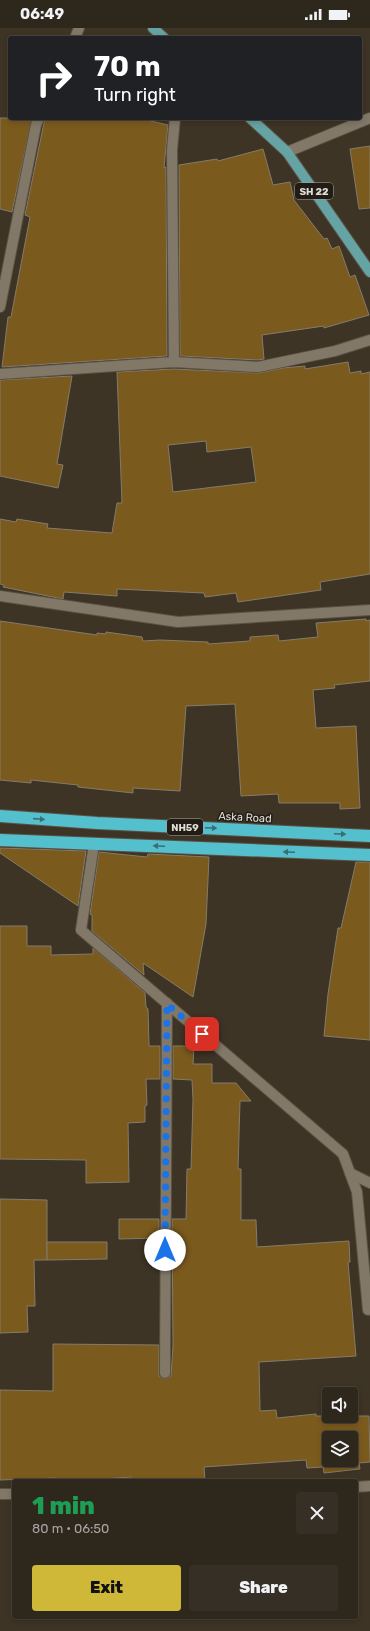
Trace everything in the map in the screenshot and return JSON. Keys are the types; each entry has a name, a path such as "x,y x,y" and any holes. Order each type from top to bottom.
{"highway":[{"name":"Aska Road","path":"0,816 97,823 370,836"},
{"name":"NH59","path":"0,840 370,855"}],"main road":[{"path":"153,28 162,36"},
{"name":"SH 22","path":"252,120 287,152 370,272"}],"street":[{"path":"287,152 370,118"},
{"path":"0,307 38,120"},
{"path":"174,362 172,150 175,120"},
{"path":"0,374 174,362 258,368 335,351 370,340"},
{"path":"0,596 178,622 370,610"},
{"path":"94,844 81,930 343,1154 356,1192 368,1310"},
{"path":"165,1373 167,1004"},
{"path":"350,1173 370,1183"},
{"path":"358,1486 370,1486"},
{"path":"0,1494 12,1494"}],"building":[{"path":"0,118 8,118 8,120 32,120 12,212 0,209"},
{"path":"45,120 147,120 168,125 164,168 166,167 167,356 2,367 8,317 11,317 30,217 25,215"},
{"path":"370,146 370,208 359,209 350,149"},
{"path":"263,149 273,185 290,182 294,200 324,239 327,238 332,249 339,246 350,277 355,275 369,315 324,328 324,326 262,335 264,359 258,360 180,356 179,165 217,159 218,161"},
{"path":"348,362 350,373 361,371 361,374 370,372 370,574 320,582 321,590 238,602 236,593 205,597 204,593 117,589 117,596 64,592 63,599 3,587 4,585 0,584 0,519 16,522 17,519 48,524 47,528 112,533 117,503 122,503 117,372 174,369 258,373 283,368 305,366 305,369","holes":["206,441 207,452 251,447 256,482 173,492 168,445"]},
{"path":"72,376 57,464 63,465 58,488 0,476 0,380"},
{"path":"366,619 366,621 370,620 370,681 334,685 335,688 313,690 316,728 356,726 360,808 340,809 340,803 279,803 278,794 241,796 235,704 186,706 180,791 133,788 133,793 31,780 31,783 0,780 0,621 97,635 97,633 106,634 106,632 142,637 143,641 160,640 208,642 208,644 250,641 250,637 278,635 279,641 318,637 316,623"},
{"path":"0,848 86,851 78,906 0,853"},
{"path":"99,852 147,857 148,854 209,857 206,924 193,997 143,963 144,975 92,931 92,915 90,914"},
{"path":"356,862 370,862 370,1040 324,1036 328,994 338,928 341,928"},
{"path":"0,926 27,926 27,946 51,946 51,955 93,954 93,948 145,993 146,1007 148,1009 149,1046 160,1046 160,1079 146,1079 147,1105 145,1106 145,1122 128,1123 129,1182 86,1183 86,1160 0,1159"},
{"path":"173,1046 194,1046 193,1064 212,1064 212,1083 236,1083 251,1101 240,1101 238,1169 241,1169 241,1220 256,1220 257,1247 349,1241 350,1262 348,1262 356,1356 259,1362 260,1411 276,1410 277,1418 316,1414 316,1416 322,1416 322,1423 358,1423 358,1416 369,1416 370,1462 359,1463 360,1469 324,1473 323,1467 307,1468 306,1460 204,1467 205,1479 132,1479 131,1477 102,1479 56,1478 0,1480 0,1390 53,1391 53,1344 159,1345 159,1376 165,1379 171,1376 173,1345 172,1219 186,1219 187,1169 191,1169 193,1100 192,1080 173,1079"},
{"path":"0,1199 47,1200 47,1260 34,1260 35,1306 27,1306 28,1332 0,1333"},
{"path":"119,1219 159,1219 159,1238 119,1239"},
{"path":"47,1242 107,1242 107,1259 47,1260"}],"route":[{"path":"165,1250 167,1004 202,1034"}]}
